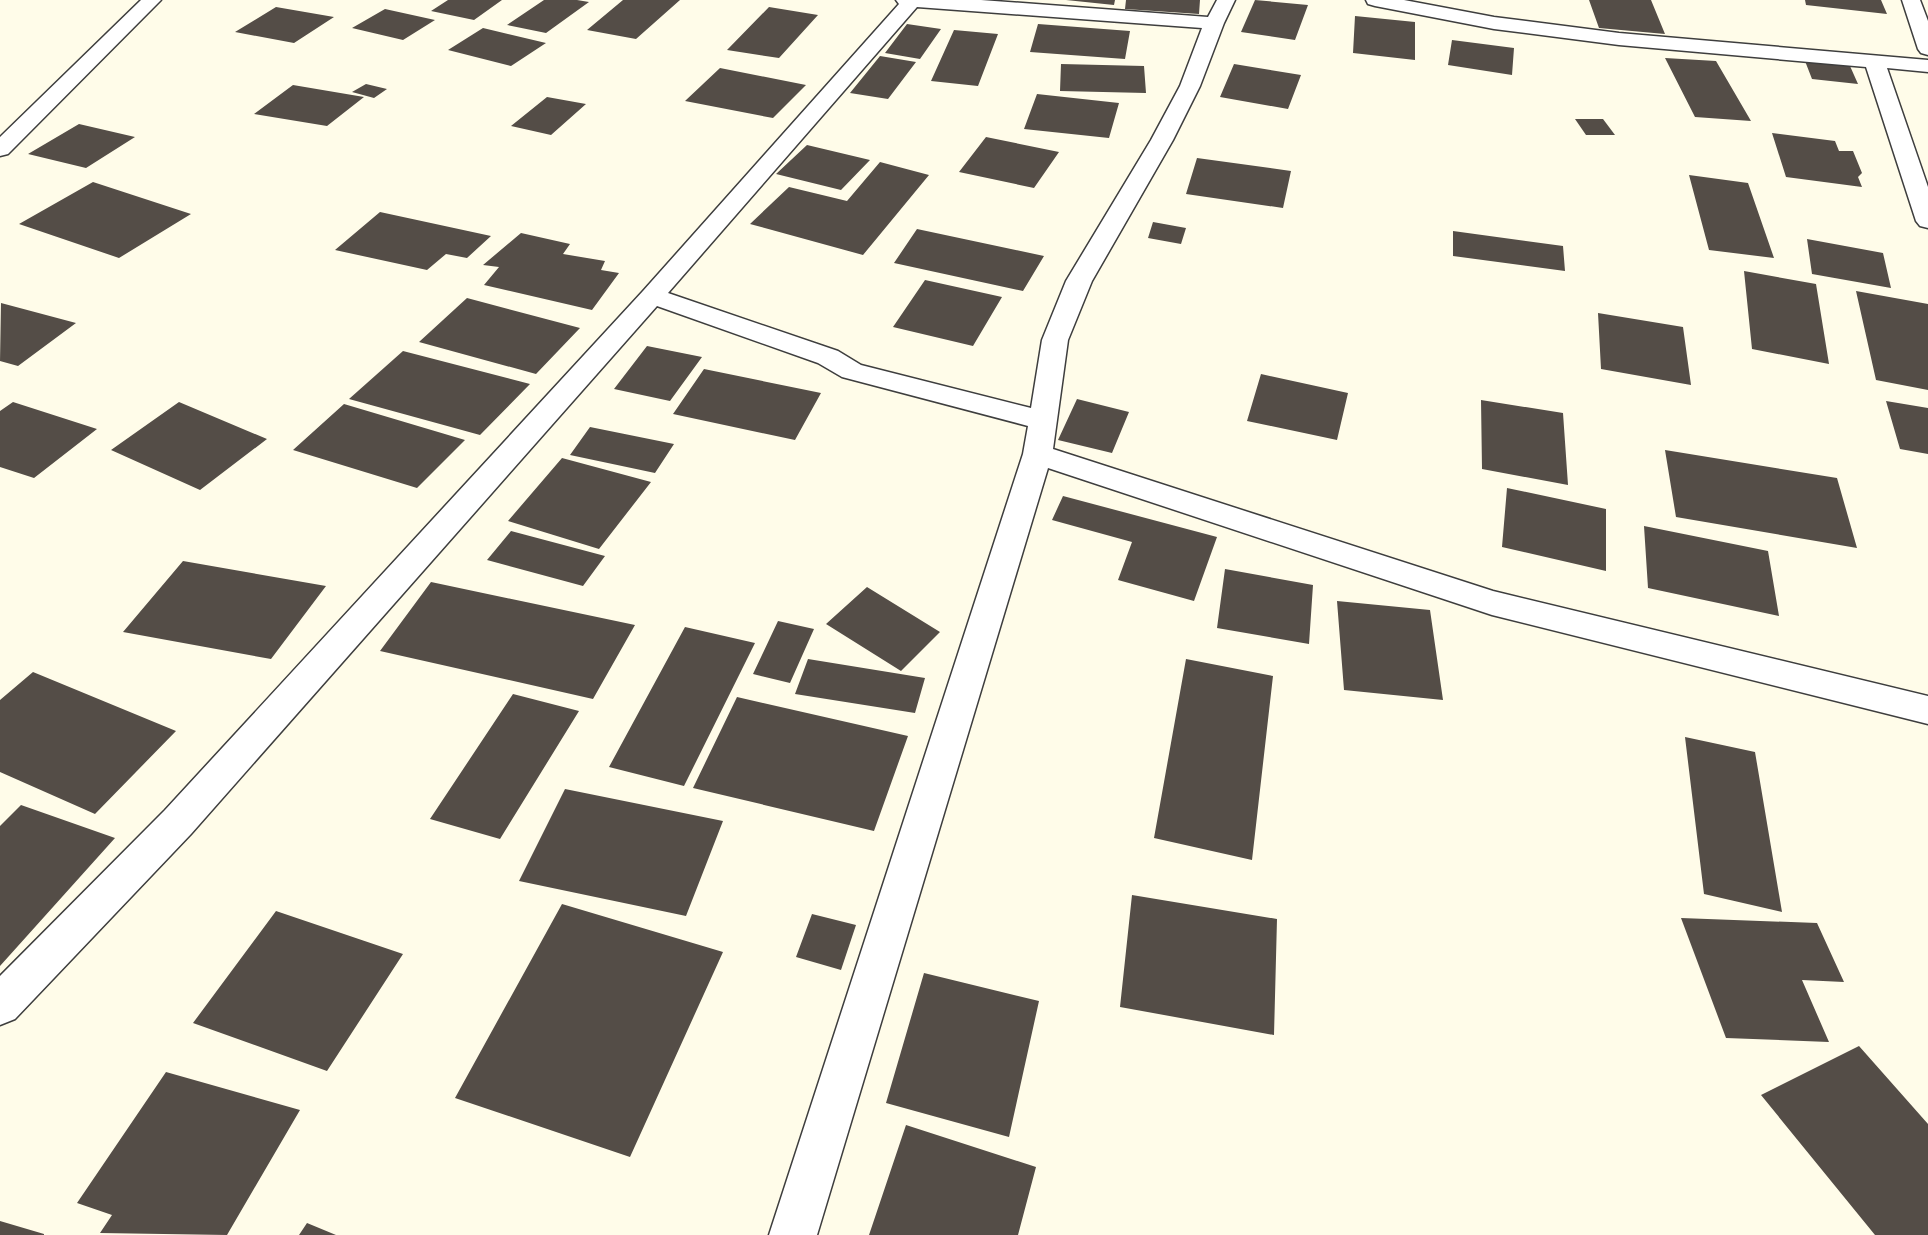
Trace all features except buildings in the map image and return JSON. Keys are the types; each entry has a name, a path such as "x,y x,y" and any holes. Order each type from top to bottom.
{"street":[{"path":"0,149 152,0"},
{"path":"0,1005 178,822 652,296 909,0 1214,23"},
{"path":"793,1235 1038,454 1055,340 1079,280 1162,140 1190,86 1214,23 1226,0"},
{"path":"1375,0 1494,23 1619,39 1928,66"},
{"path":"1911,0 1928,50"},
{"path":"1874,60 1928,221"},
{"path":"652,296 828,357 852,371 1044,421"},
{"path":"1038,454 1491,603 1928,710"}]}
